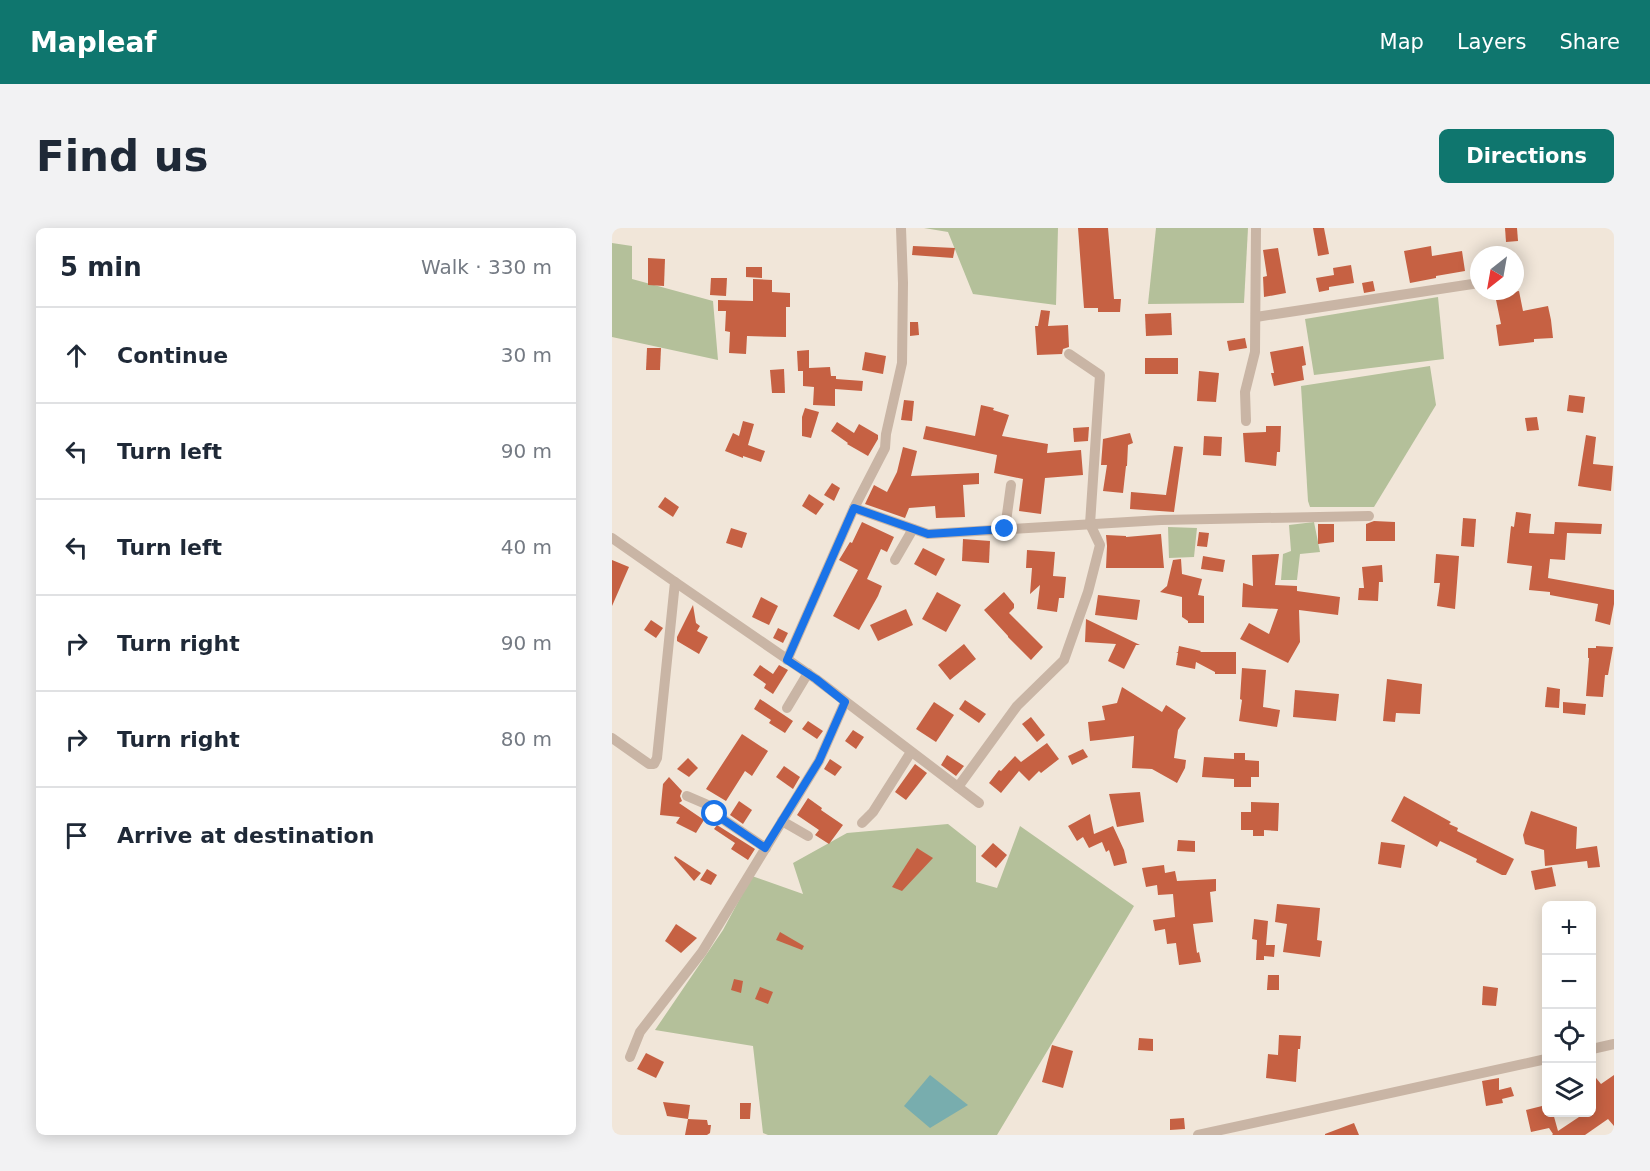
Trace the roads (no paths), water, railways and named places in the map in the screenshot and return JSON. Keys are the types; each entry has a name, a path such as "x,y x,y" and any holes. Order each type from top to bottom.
{"street":[{"path":"787,660 854,508 885,448 902,363 901,228"},
{"path":"1246,421 1245,392 1255,352 1256,228"},
{"path":"1256,317 1470,284"},
{"path":"958,787 1017,706 1064,660 1088,592 1100,545 1090,524 1100,375 1069,354"},
{"path":"1005,529 1011,485"},
{"path":"854,508 928,534 1161,520 1369,516"},
{"path":"895,560 913,529"},
{"path":"612,538 808,673 979,803"},
{"path":"612,738 649,764 654,764 657,758 675,582"},
{"path":"787,708 808,673"},
{"path":"630,1057 640,1032 702,952 819,761 845,702"},
{"path":"862,823 873,812 911,752"},
{"path":"687,796 708,806 715,814 765,848"},
{"path":"782,821 808,836"},
{"path":"1596,1048 1614,1044"},
{"path":"1197,1135 1542,1060"}],"water":[{"path":"930,1075 968,1105 930,1128 904,1106"}]}
